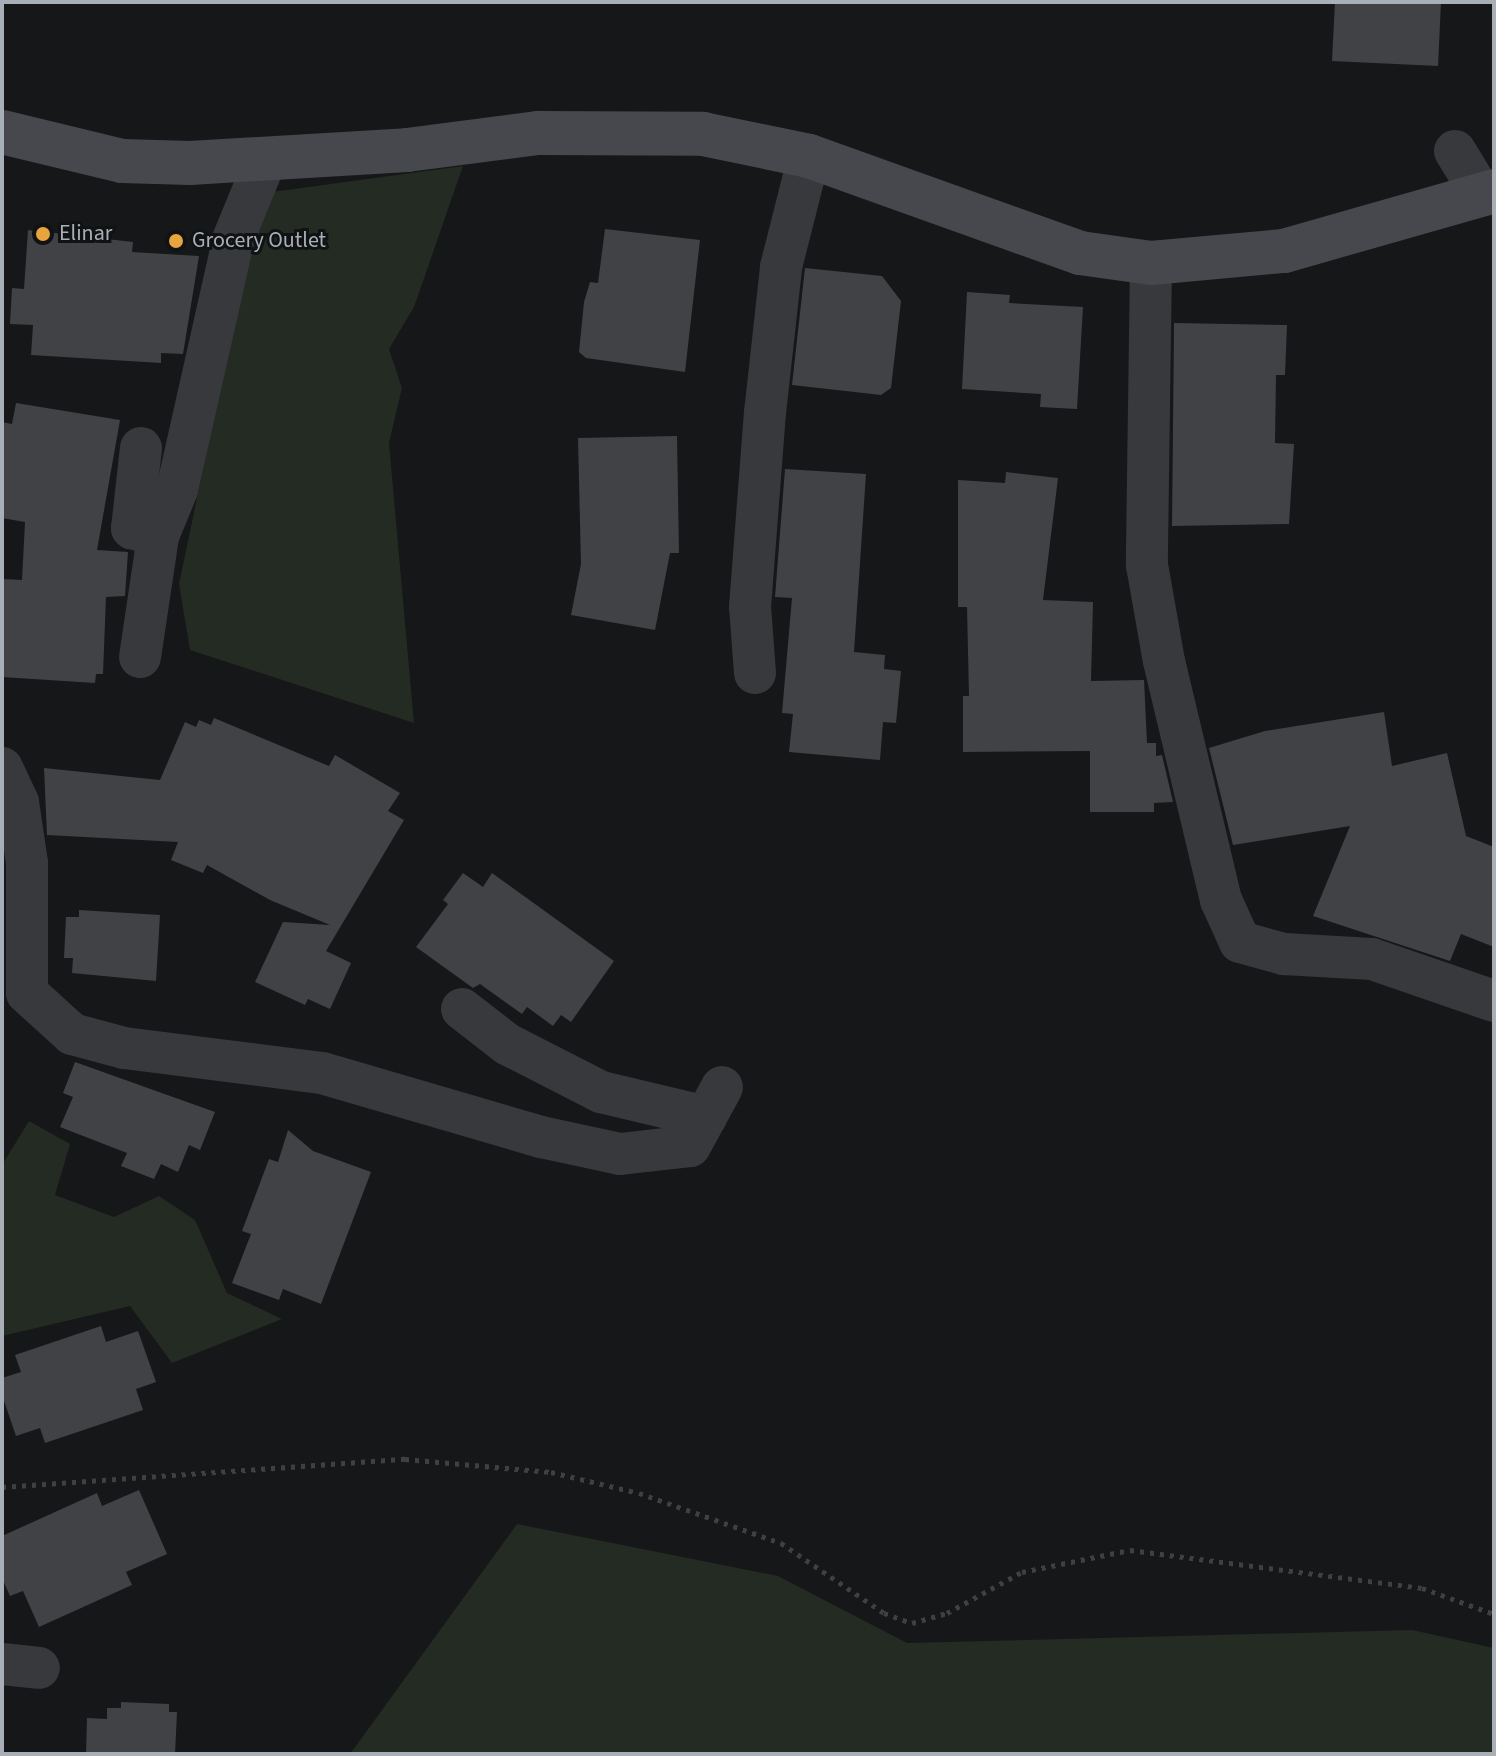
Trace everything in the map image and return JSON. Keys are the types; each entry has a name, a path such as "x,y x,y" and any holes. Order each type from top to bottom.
{"main road":[{"path":"3,136 122,161 266,159 407,150 538,133 658,130 703,134 809,156 1080,253 1151,263 1284,251 1488,193"}],"street":[{"path":"1455,151 1488,193"},
{"path":"755,673 750,607 768,383 781,267 809,156"},
{"path":"140,657 158,536 177,490 234,237 266,159"},
{"path":"1151,263 1147,565 1164,661 1221,900 1240,942 1284,954 1372,959 1494,1001"},
{"path":"141,448 132,528 158,536"},
{"path":"2,768 18,802 12,830 27,993 72,1034 124,1048 322,1073 541,1137 620,1154 690,1146 714,1102 601,1092 507,1044 462,1009"}],"path":[{"path":"2,1487 405,1459 551,1472 639,1493 781,1543 884,1613 912,1623 947,1613 1022,1572 1130,1550 1422,1588 1494,1614"}],"shaded area":[{"path":"463,166 414,307 389,349 402,388 389,443 414,723 190,650 179,584 253,231 272,192"},
{"path":"29,1121 70,1144 55,1195 114,1217 159,1196 195,1220 227,1293 282,1319 172,1363 130,1306 2,1336 2,1165"},
{"path":"517,1524 778,1576 907,1643 1412,1630 1494,1648 1494,1754 350,1754"}],"building":[{"path":"1335,2 1441,2 1438,66 1332,61"},
{"path":"605,229 700,240 685,372 586,358 579,352 584,302 590,282 598,283"},
{"path":"28,230 133,242 132,252 199,256 183,354 161,353 161,363 31,355 33,325 10,324 12,288 24,289"},
{"path":"805,268 882,276 901,301 891,388 881,395 792,385"},
{"path":"967,292 1010,295 1009,303 1083,307 1077,409 1040,407 1041,394 962,389"},
{"path":"1174,323 1287,325 1285,375 1276,375 1275,443 1294,444 1289,524 1172,526"},
{"path":"16,403 120,420 97,550 128,552 125,596 106,597 103,674 96,674 95,683 2,677 2,579 22,580 25,522 2,518 2,422 12,424"},
{"path":"677,436 679,553 670,553 655,630 571,615 581,564 578,438"},
{"path":"785,469 866,474 854,652 885,655 884,669 901,671 896,723 883,722 880,760 789,752 793,714 782,713 792,598 775,597"},
{"path":"1006,472 1058,478 1043,600 1093,602 1091,681 1144,680 1147,743 1156,743 1156,756 1162,755 1173,802 1154,803 1154,812 1090,812 1090,751 963,752 963,696 969,696 967,607 958,607 958,480 1005,483"},
{"path":"1384,712 1392,766 1447,753 1466,836 1494,847 1494,947 1461,934 1450,961 1313,916 1350,826 1233,845 1209,748 1265,731"},
{"path":"214,718 329,766 335,755 400,793 388,811 404,820 326,951 351,963 330,1009 308,999 305,1005 255,982 283,922 330,925 270,900 207,865 203,873 171,860 178,842 47,835 44,768 160,780 185,722 196,727 199,720 211,725"},
{"path":"463,873 483,887 492,873 614,961 571,1022 561,1015 553,1026 527,1007 522,1014 480,984 473,988 416,947 448,904 443,900"},
{"path":"79,910 160,915 156,981 72,973 73,958 64,958 66,917 79,917"},
{"path":"75,1062 215,1112 200,1150 189,1145 178,1172 161,1164 154,1179 121,1166 127,1153 60,1127 73,1097 63,1093"},
{"path":"288,1130 313,1151 371,1172 321,1304 283,1289 279,1300 232,1283 251,1234 242,1231 269,1159 278,1162"},
{"path":"101,1326 106,1342 138,1331 156,1382 136,1389 143,1410 45,1443 40,1428 16,1436 2,1395 2,1378 21,1372 15,1355"},
{"path":"139,1490 167,1554 126,1572 132,1585 39,1627 23,1591 10,1596 2,1578 2,1536 97,1493 102,1506"},
{"path":"121,1702 169,1704 169,1712 177,1712 175,1754 86,1754 87,1718 107,1719 107,1708 121,1708"}],"place":[{"name":"Elinar","path":"43,234"},
{"name":"Grocery Outlet","path":"176,241"}]}
